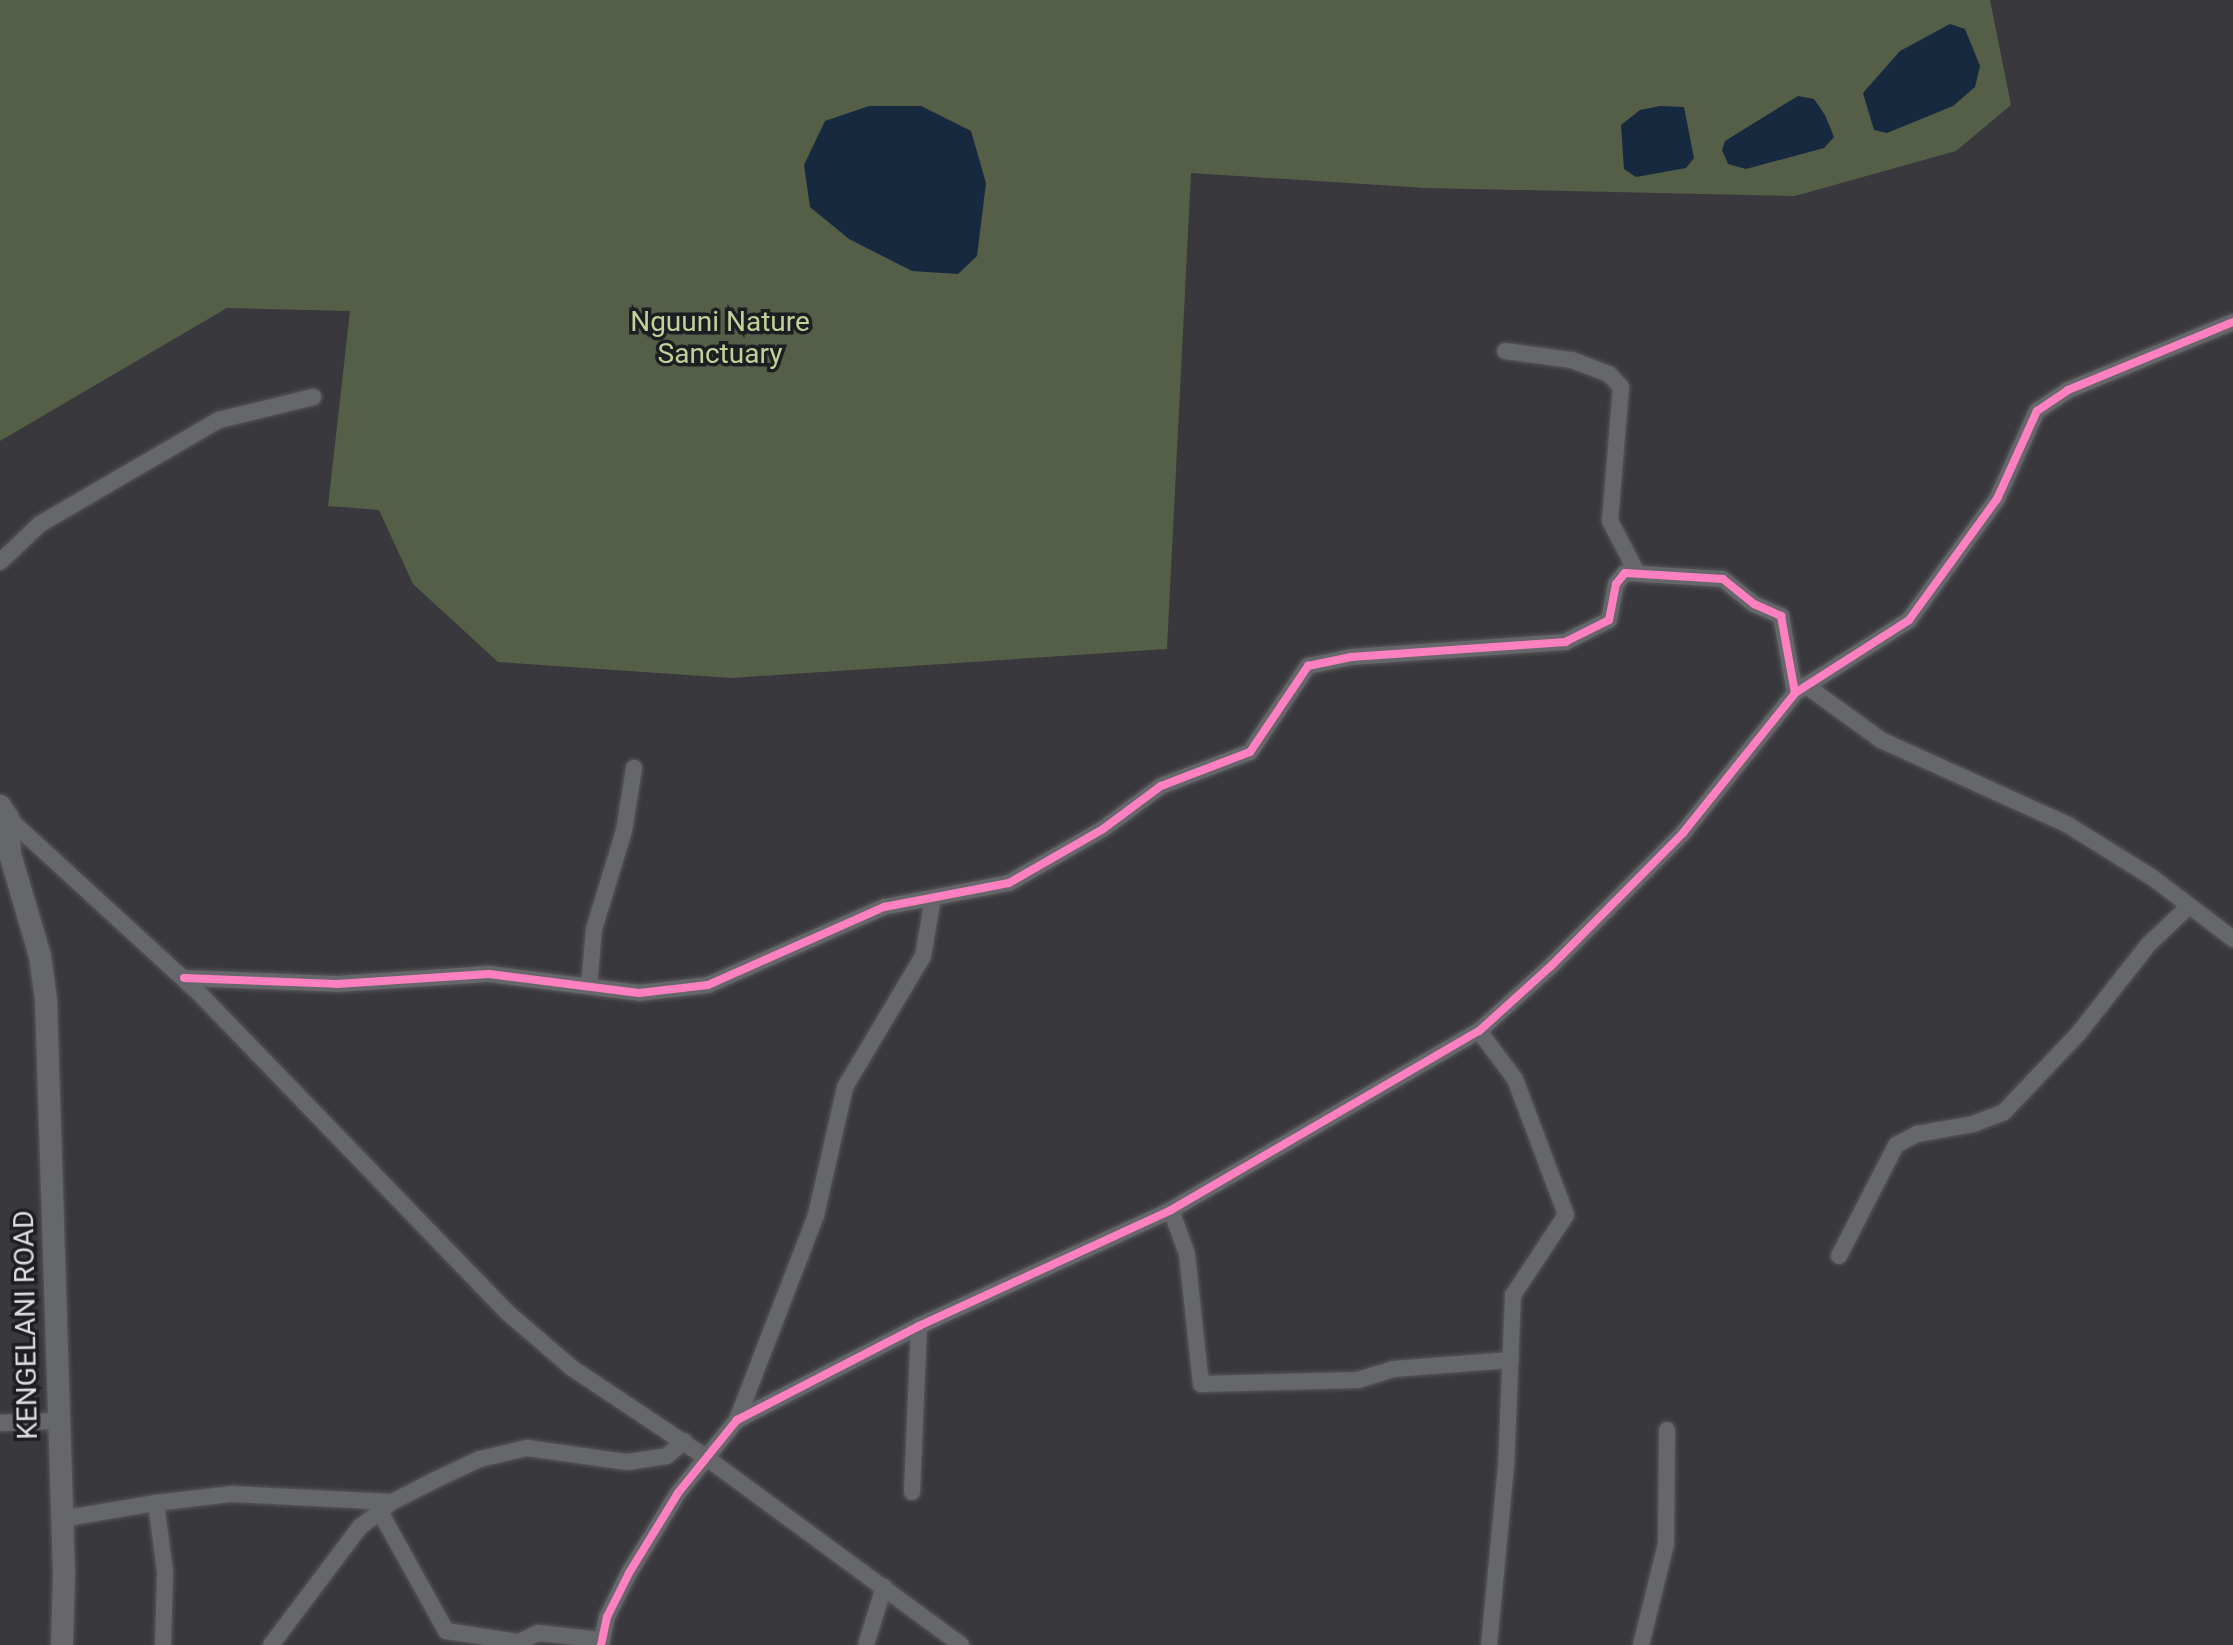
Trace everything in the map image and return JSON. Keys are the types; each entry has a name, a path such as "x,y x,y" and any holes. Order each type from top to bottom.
{"main road":[{"name":"KENGELANI ROAD","path":"4,812 10,854 40,956 46,1000 62,1645"}],"street":[{"path":"386,1506 440,1625 451,1634 497,1635 519,1642 538,1633 602,1643 629,1573 704,1456 737,1420 919,1326 1171,1210 1479,1031 1551,966 1683,833 1800,689 1863,654 1909,620 1997,499 2037,411 2068,390 2233,322"},
{"path":"1505,351 1572,360 1609,374 1621,387 1610,521 1636,571"},
{"path":"0,562 40,524 219,420 313,397"},
{"path":"184,978 345,984 489,974 655,993 708,985 862,914 1009,883 1103,829 1161,786 1250,752 1308,666 1351,657 1565,642 1609,620 1620,576 1636,571 1723,579 1754,604 1781,616 1800,689 1881,740 2068,825 2233,939"},
{"path":"589,986 598,910 624,831 634,768"},
{"path":"4,812 184,978 469,1278 572,1368 684,1441 961,1645"},
{"path":"737,1420 816,1215 845,1087 923,956 933,898"},
{"path":"1839,1256 1896,1145 1917,1134 1973,1124 2004,1112 2078,1034 2148,945 2189,906"},
{"path":"1479,1031 1515,1079 1566,1215 1555,1237 1518,1281 1489,1645"},
{"path":"1171,1210 1187,1254 1201,1384 1358,1380 1393,1369 1511,1360"},
{"path":"912,1492 919,1326"},
{"path":"0,1423 56,1421"},
{"path":"1641,1645 1666,1544 1667,1430"},
{"path":"271,1645 347,1542 386,1506 508,1451 545,1449 649,1461 667,1456 684,1441"},
{"path":"61,1519 232,1494 386,1506"},
{"path":"156,1503 165,1572 163,1645"},
{"path":"866,1645 884,1587"}],"green space":[{"name":"Nguuni Nature Sanctuary","path":"0,0 1990,0 2011,105 1956,151 1795,196 1426,188 1191,173 1167,649 731,678 498,662 413,584 379,510 328,506 350,311 227,308 0,441"}],"water":[{"path":"1950,24 1965,29 1980,66 1975,87 1953,106 1887,133 1874,130 1863,93 1900,51"},
{"path":"1798,96 1814,99 1825,115 1834,137 1824,148 1746,169 1728,164 1722,150 1725,141"},
{"path":"869,106 921,106 971,131 986,183 977,256 958,274 912,271 849,239 810,207 804,165 825,121"},
{"path":"1660,106 1684,107 1694,158 1686,168 1636,177 1624,169 1621,125 1640,110"}],"cycle path":[{"path":"601,1645 607,1617 629,1573 678,1493 737,1420 919,1326 1171,1210 1479,1031 1551,966 1683,833 1795,693 1909,620 1997,499 2037,411 2068,390 2233,322"},
{"path":"184,978 337,984 489,974 639,993 708,985 884,907 1009,883 1103,829 1161,786 1250,752 1308,666 1351,657 1565,642 1609,620 1616,584 1625,573 1723,579 1754,604 1781,616 1795,693"}]}
